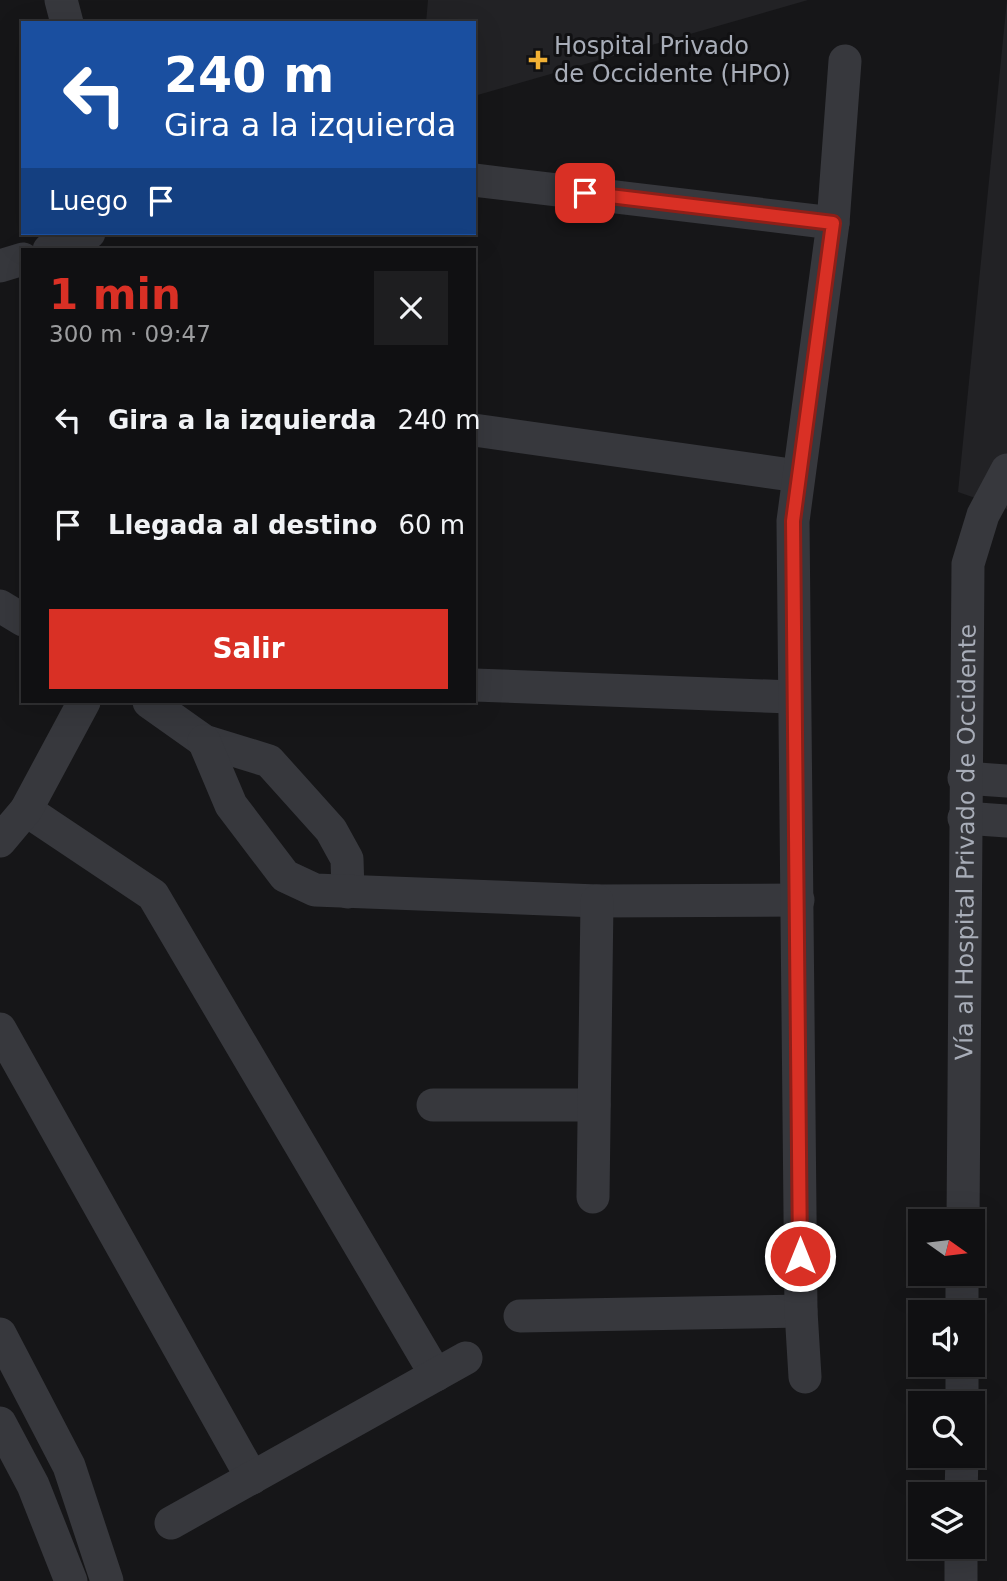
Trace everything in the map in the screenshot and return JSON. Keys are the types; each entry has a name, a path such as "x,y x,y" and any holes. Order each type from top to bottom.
{"street":[{"path":"805,1377 801,1311 798,900 792,696 793,521 833,223 845,61"},
{"path":"476,180 833,223"},
{"path":"54,248 84,235"},
{"path":"0,266 21,260"},
{"path":"476,430 798,476"},
{"name":"Vía al Hospital Privado de Occidente","path":"962,1209 968,564 983,514 1007,470"},
{"path":"0,606 21,619"},
{"path":"476,685 792,696"},
{"path":"0,841 26,810 83,703"},
{"path":"150,703 204,741 269,761 331,830 347,859 348,892"},
{"path":"204,741 231,805 285,876 315,890 597,901 798,900"},
{"path":"964,778 1007,781"},
{"path":"26,810 153,895 436,1375"},
{"path":"964,818 1007,821"},
{"path":"593,1197 597,901"},
{"path":"0,1028 252,1478"},
{"path":"433,1105 594,1105"},
{"path":"520,1316 801,1311"},
{"path":"0,1334 69,1466 102,1579"},
{"path":"171,1523 466,1358"},
{"path":"0,1423 33,1485 71,1581"},
{"path":"961,1559 961,1581"}],"shaded area":[{"name":"Hospital Privado de Occidente (HPO)","path":"428,0 808,0 476,95 476,21 426,21"},
{"path":"1007,0 1007,509 958,492"}],"place":[{"name":"Hospital Privado de Occidente (HPO)","path":"538,60"}],"route":[{"path":"585,193 833,223 801,445 793,521 792,696 798,900 800,1256"}]}
